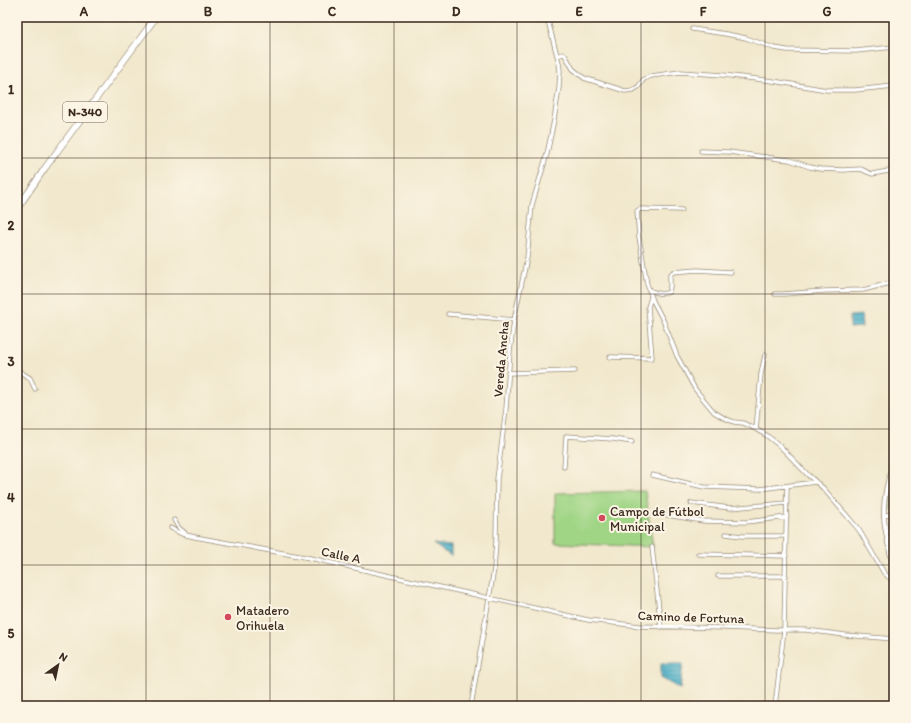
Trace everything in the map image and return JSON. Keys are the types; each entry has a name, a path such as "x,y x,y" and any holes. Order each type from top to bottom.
{"highway":[{"name":"N-340","path":"17,209 45,168 156,17"}],"street":[{"name":"Vereda Ancha","path":"471,706 494,569 498,479 514,320 527,258 532,205 547,154 559,88 560,71 547,17"},
{"path":"757,17 787,17"},
{"path":"814,17 819,17"},
{"path":"692,29 746,38 774,48 787,50 856,51 894,47"},
{"path":"557,56 563,54 565,55 572,68 584,78 625,91 633,90 638,87 644,79 651,76 680,72 766,80 827,90 855,90 894,86"},
{"path":"701,151 729,152 780,158 820,169 861,169 872,174 894,170"},
{"path":"682,210 640,209 637,211 639,237 649,290 677,356 695,389 714,412 724,418 756,429 780,446 823,488 859,530 884,573 894,582"},
{"path":"649,290 657,293 669,292 670,275 673,272 697,270 731,272"},
{"path":"775,294 863,290 894,282"},
{"path":"610,356 652,358 648,307 651,296"},
{"path":"448,314 514,320"},
{"path":"756,429 761,374 765,355"},
{"path":"17,370 30,378 35,389"},
{"path":"508,373 575,371"},
{"path":"564,467 566,436 632,442"},
{"path":"894,461 886,488 884,516 888,546 894,569"},
{"path":"652,475 704,487 760,489 816,482"},
{"path":"775,706 784,630 787,486"},
{"path":"691,503 730,508 787,503"},
{"path":"884,516 894,513"},
{"path":"667,515 703,521 746,522 787,517"},
{"path":"174,520 178,527 187,535"},
{"name":"Calle A","path":"170,528 182,534 195,537 306,557 489,598"},
{"path":"726,534 742,536 786,536"},
{"path":"888,546 894,545"},
{"path":"652,548 661,627"},
{"path":"698,554 786,556"},
{"path":"718,576 786,576"},
{"name":"Camino de Fortuna","path":"489,598 588,620 640,626 806,630 894,639"}],"green space":[{"path":"894,481 894,510 893,510 890,509"},
{"name":"Campo de Fútbol Municipal","path":"645,491 653,547 555,543 555,493"}],"water":[{"path":"861,315 862,327 850,328 850,316"},
{"path":"433,544 451,546 451,556"},
{"path":"661,663 683,663 680,689 661,678"}],"place":[{"name":"Campo de Fútbol Municipal","path":"602,518"},
{"name":"Matadero Orihuela","path":"228,617"}]}
